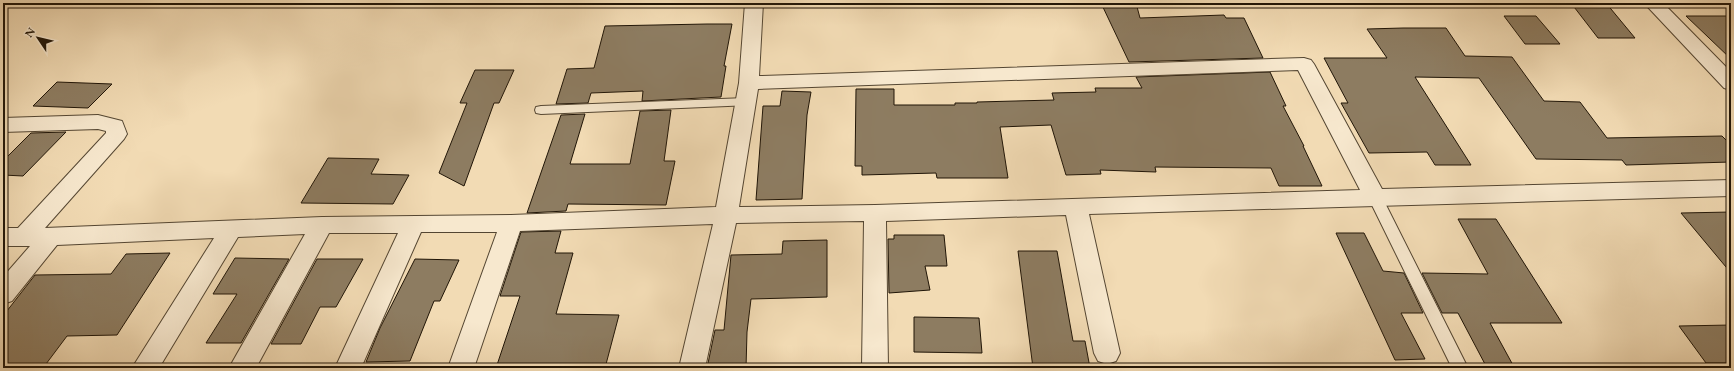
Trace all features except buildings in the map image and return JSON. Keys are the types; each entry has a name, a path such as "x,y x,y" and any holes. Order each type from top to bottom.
{"street":[{"path":"692,368 726,215 748,92 754,3"},
{"path":"1653,3 1731,84"},
{"path":"748,92 1304,64 1375,197"},
{"path":"3,125 98,122 115,126 117,134 14,236"},
{"path":"14,236 51,237 322,225 511,223 726,215 875,213 1375,197 1731,188"},
{"path":"1076,207 1107,353"},
{"path":"875,213 875,368"},
{"path":"461,368 511,223"},
{"path":"348,368 414,224"},
{"path":"242,368 322,225"},
{"path":"145,368 231,230"},
{"path":"3,294 51,237"}],"lane":[{"path":"541,110 748,92"},
{"path":"1375,197 1460,368"}]}
